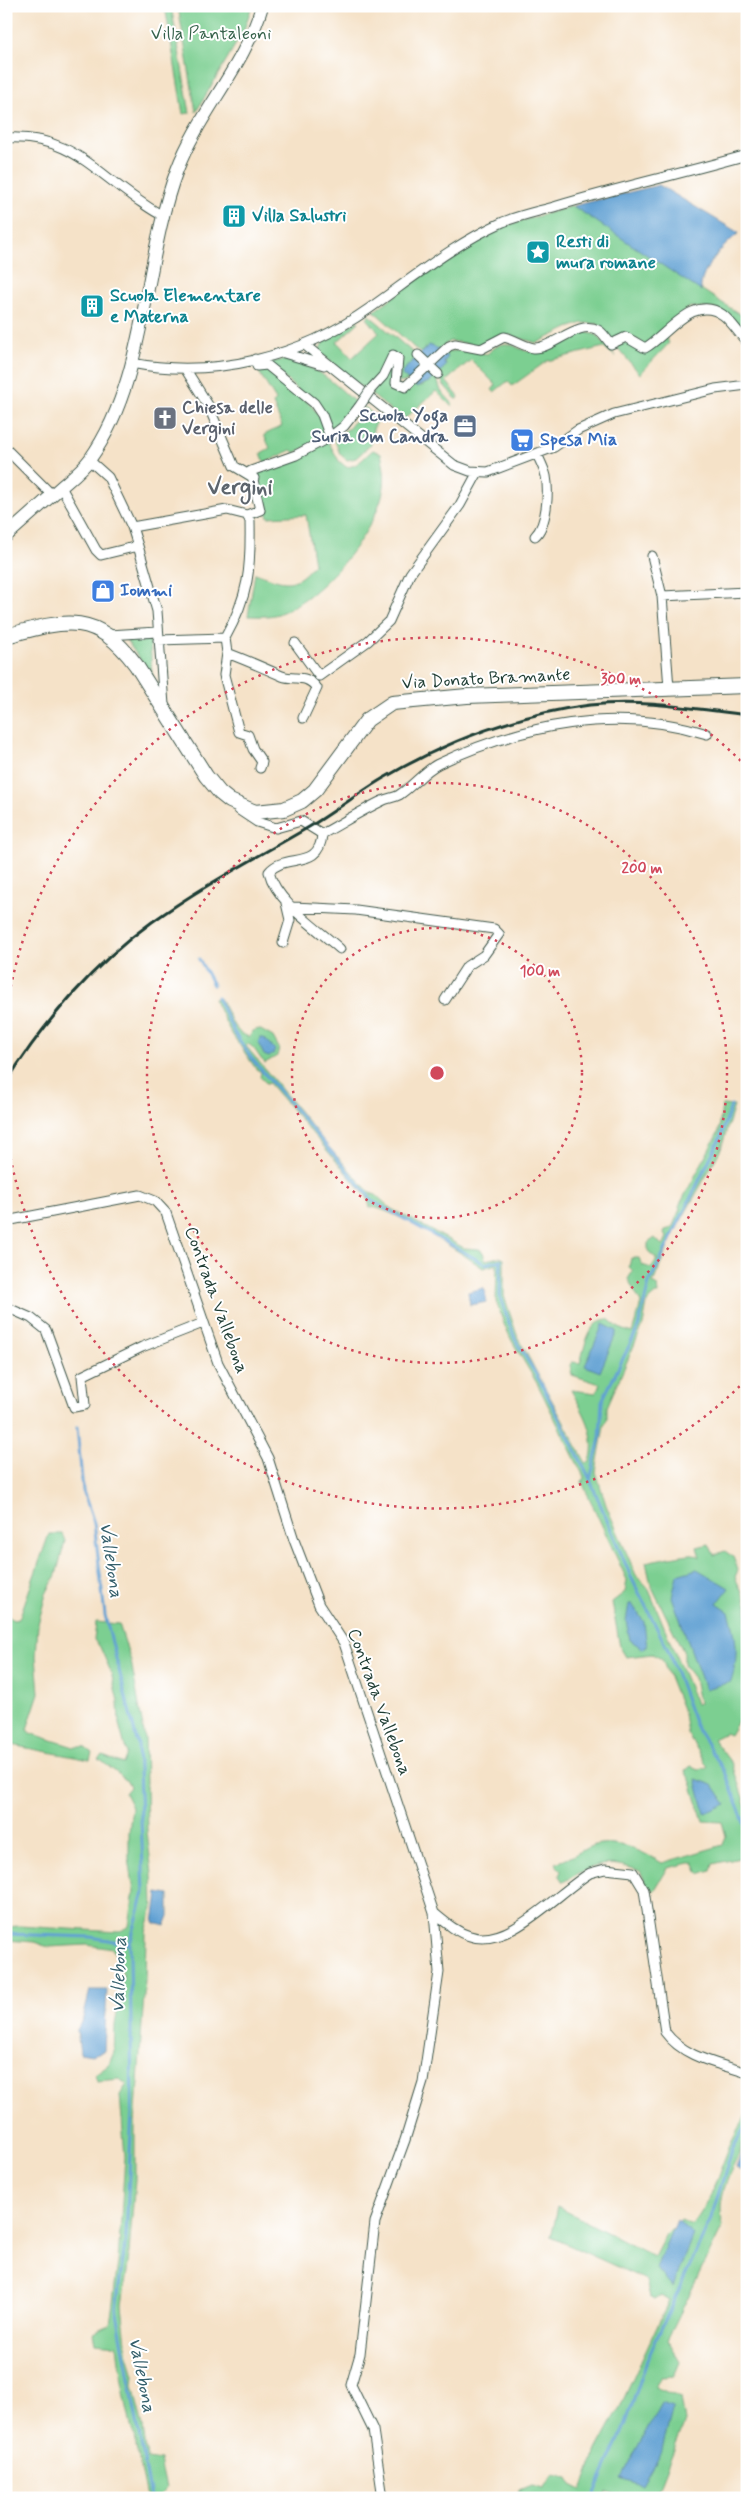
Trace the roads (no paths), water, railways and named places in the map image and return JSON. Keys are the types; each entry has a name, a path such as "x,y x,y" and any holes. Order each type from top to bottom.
{"main road":[{"path":"6,536 90,460 115,412 131,363 164,216 180,163 198,125 249,42 262,6"},
{"name":"Via Donato Bramante","path":"6,636 68,623 89,625 109,635 132,659 206,776 220,794 230,802 247,810 268,812 284,809 302,800 315,790 367,720 392,703 468,696 747,686"}],"street":[{"path":"6,138 24,137 50,141 76,153 116,184 164,216"},
{"path":"131,363 186,370 217,367 306,346 369,309 439,257 475,235 506,221 599,193 747,155"},
{"path":"253,475 330,437 344,426 383,376 393,355 398,358 396,383 402,387 410,383 441,351 455,344 481,350 504,337 534,348 547,345 571,332 587,328 597,329 612,344 626,337 646,348 684,316 701,310 723,315 747,342"},
{"path":"306,346 454,465 478,472 488,472 554,447 578,430 614,414 715,389 747,385"},
{"path":"281,352 308,358 334,370"},
{"path":"418,355 438,374"},
{"path":"255,359 257,366 267,366 314,403 322,415 330,437"},
{"path":"186,370 208,406 234,466 253,475"},
{"path":"6,450 56,491 101,555 138,546"},
{"path":"535,536 540,532 543,522 547,486 545,474 537,454"},
{"path":"90,460 108,477 132,527 138,546 156,612 164,709"},
{"path":"295,643 319,676 382,628 389,621 410,574 460,505 478,472"},
{"path":"132,527 227,510 247,514 260,510 253,475"},
{"path":"247,514 250,521 251,567 239,614 225,638 228,653 224,675 239,732 248,734 253,749 262,762 260,768"},
{"path":"652,556 662,596 670,688"},
{"path":"662,596 747,592"},
{"path":"109,635 225,638"},
{"path":"228,653 284,677 296,676 311,681 318,688 303,718"},
{"path":"322,834 384,800 398,796 436,766 502,737 556,724 600,721 677,724 707,734"},
{"path":"230,802 243,813 276,828 301,820 322,834"},
{"path":"322,834 321,843 316,852 308,858 275,865 269,872 271,880 290,905 340,950"},
{"path":"283,943 290,920 290,905"},
{"path":"290,905 356,910 494,929 499,934 484,955 467,966 445,1000"},
{"name":"Contrada Vallebona","path":"6,1221 130,1196 148,1197 162,1206 218,1363 268,1458 294,1540 319,1605 344,1643 434,1913 439,1972 423,2082 405,2140 385,2189 375,2222 360,2354 351,2385 373,2430 384,2498"},
{"path":"6,1307 31,1318 46,1330 74,1408 85,1405 82,1376 142,1347 203,1323"},
{"path":"434,1913 450,1926 470,1937 490,1938 510,1932 590,1873 605,1869 633,1872 644,1890 665,2032 673,2043 689,2053 747,2073"}],"water":[{"path":"659,185 739,233 726,244 708,267 701,283 701,291 573,206"},
{"path":"429,345 439,349 448,357 444,362 446,366 429,382 416,387 402,375 403,371"},
{"path":"260,1038 264,1038 275,1050 269,1057 264,1055 258,1043"},
{"path":"484,1288 487,1302 470,1305 468,1292"},
{"path":"603,1324 617,1331 600,1372 585,1366"},
{"path":"697,1569 729,1588 717,1604 729,1612 736,1647 731,1682 705,1689 672,1597 677,1575"},
{"path":"629,1604 632,1604 644,1622 647,1647 643,1649 630,1640 626,1621"},
{"path":"696,1779 713,1785 726,1804 705,1813"},
{"path":"158,1893 169,1895 169,1916 165,1926 154,1923"},
{"path":"90,1990 107,1990 104,2051 92,2055 80,2053 77,2030 83,2018"},
{"path":"744,2145 747,2147 747,2173 736,2168"},
{"path":"676,2220 693,2234 673,2287 656,2268"},
{"path":"661,2403 673,2407 662,2450 642,2485 621,2478"}],"waterway":[{"path":"199,959 213,985"},
{"path":"217,997 234,1032 252,1059 374,1202 485,1264 501,1260 500,1297 515,1339 541,1383 590,1479"},
{"path":"731,1106 721,1136 649,1283 638,1328 602,1401 600,1438 590,1480 631,1577 668,1650 695,1725 726,1774 747,1831"},
{"name":"Vallebona","path":"77,1427 83,1491 94,1523 105,1615 138,1745 144,1892 130,1944 132,2112 126,2237 116,2308 151,2498"},
{"path":"6,1934 91,1937 130,1944"},
{"path":"593,2498 625,2426 647,2360 710,2221 732,2150 747,2123"}],"railway":[{"path":"6,1083 53,1017 91,975 131,938 210,884 309,827 382,779 431,753 509,723 536,715 590,705 610,703 649,704 747,715"}],"place":[{"name":"Villa Salustri","path":"234,216"},
{"name":"Resti di mura romane","path":"538,252"},
{"name":"Scuola Elementare e Materna","path":"92,306"},
{"name":"Chiesa delle Vergini","path":"165,418"},
{"name":"Scuola Yoga Suria Om Candra","path":"465,426"},
{"name":"Spesa Mia","path":"522,440"},
{"name":"Iommi","path":"103,591"}],"district":[{"name":"Vergini","path":"240,488"}],"park label":[{"name":"Villa Pantaleoni","path":"211,34"}]}
